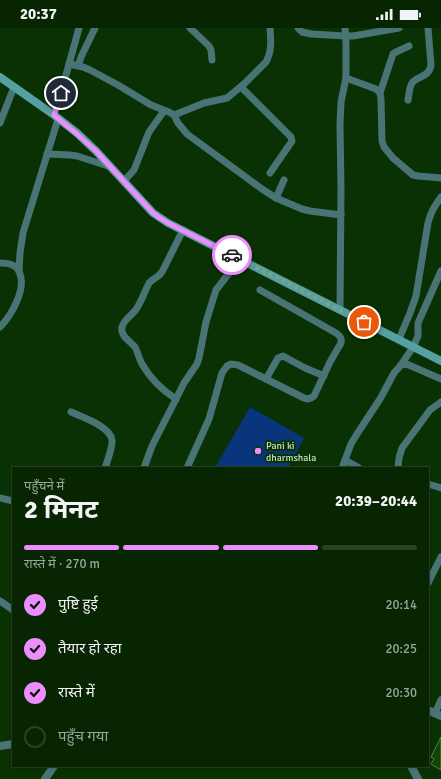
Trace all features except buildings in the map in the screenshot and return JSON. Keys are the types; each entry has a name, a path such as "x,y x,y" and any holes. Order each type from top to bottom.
{"main road":[{"path":"0,77 77,134 112,167 153,213 168,223 441,361"}],"street":[{"path":"0,327 10,315 19,296 22,281 19,271 23,233 47,154 61,93 79,28"},
{"path":"78,66 95,28"},
{"path":"190,28 209,46 212,60"},
{"path":"174,115 204,103 223,99 241,87 266,62 268,58 271,48 270,28"},
{"path":"298,28 302,32 311,34 345,36 399,28"},
{"path":"340,310 340,124 341,102 346,78 345,28"},
{"path":"408,100 412,83 430,70 428,28"},
{"path":"409,46 393,54 380,93 382,141 393,158 413,175 441,178"},
{"path":"69,64 83,67 98,73 143,101 174,115 178,123 187,134 276,198 302,209 341,215"},
{"path":"346,78 376,89 380,93"},
{"path":"0,123 14,87"},
{"path":"241,87 291,137 292,141 270,173"},
{"path":"124,181 134,170 149,132 164,111"},
{"path":"47,154 77,156 112,167"},
{"path":"276,198 284,180"},
{"path":"399,340 416,296 428,223 434,206 441,196"},
{"path":"176,399 160,386 146,370 141,363 135,347 122,334 121,329 136,310 149,283 153,279 160,276 183,230"},
{"path":"144,467 152,446 184,383 197,364 206,322 216,290 240,259"},
{"path":"0,263 12,264 19,271"},
{"path":"342,467 357,434 385,391 397,368 401,365 413,347 418,336 418,323 441,270"},
{"path":"187,467 209,419 224,369 231,364 234,364 307,399 314,396 341,343 342,340 340,336 260,290"},
{"path":"266,379 278,358 283,356 324,376"},
{"path":"401,365 405,364 441,379"},
{"path":"398,467 402,448 430,410 441,402"},
{"path":"71,412 100,426 110,436 112,440 105,467"},
{"path":"345,460 357,467"},
{"path":"429,484 441,488"},
{"path":"0,498 12,501"},
{"path":"429,580 441,557"},
{"path":"0,601 12,609"},
{"path":"432,713 441,700"},
{"path":"0,741 12,739"},
{"path":"0,746 12,744"},
{"path":"45,779 53,767"},
{"path":"51,779 59,767"},
{"path":"412,767 418,779"}],"water":[{"path":"250,407 304,438 289,467 216,466"}],"way so far":[{"path":"232,255 364,322"}],"place":[{"name":"Pani ki dharmshala","path":"258,451"}],"route":[{"path":"61,93 54,115 96,151 153,213 168,223 232,255"}]}
